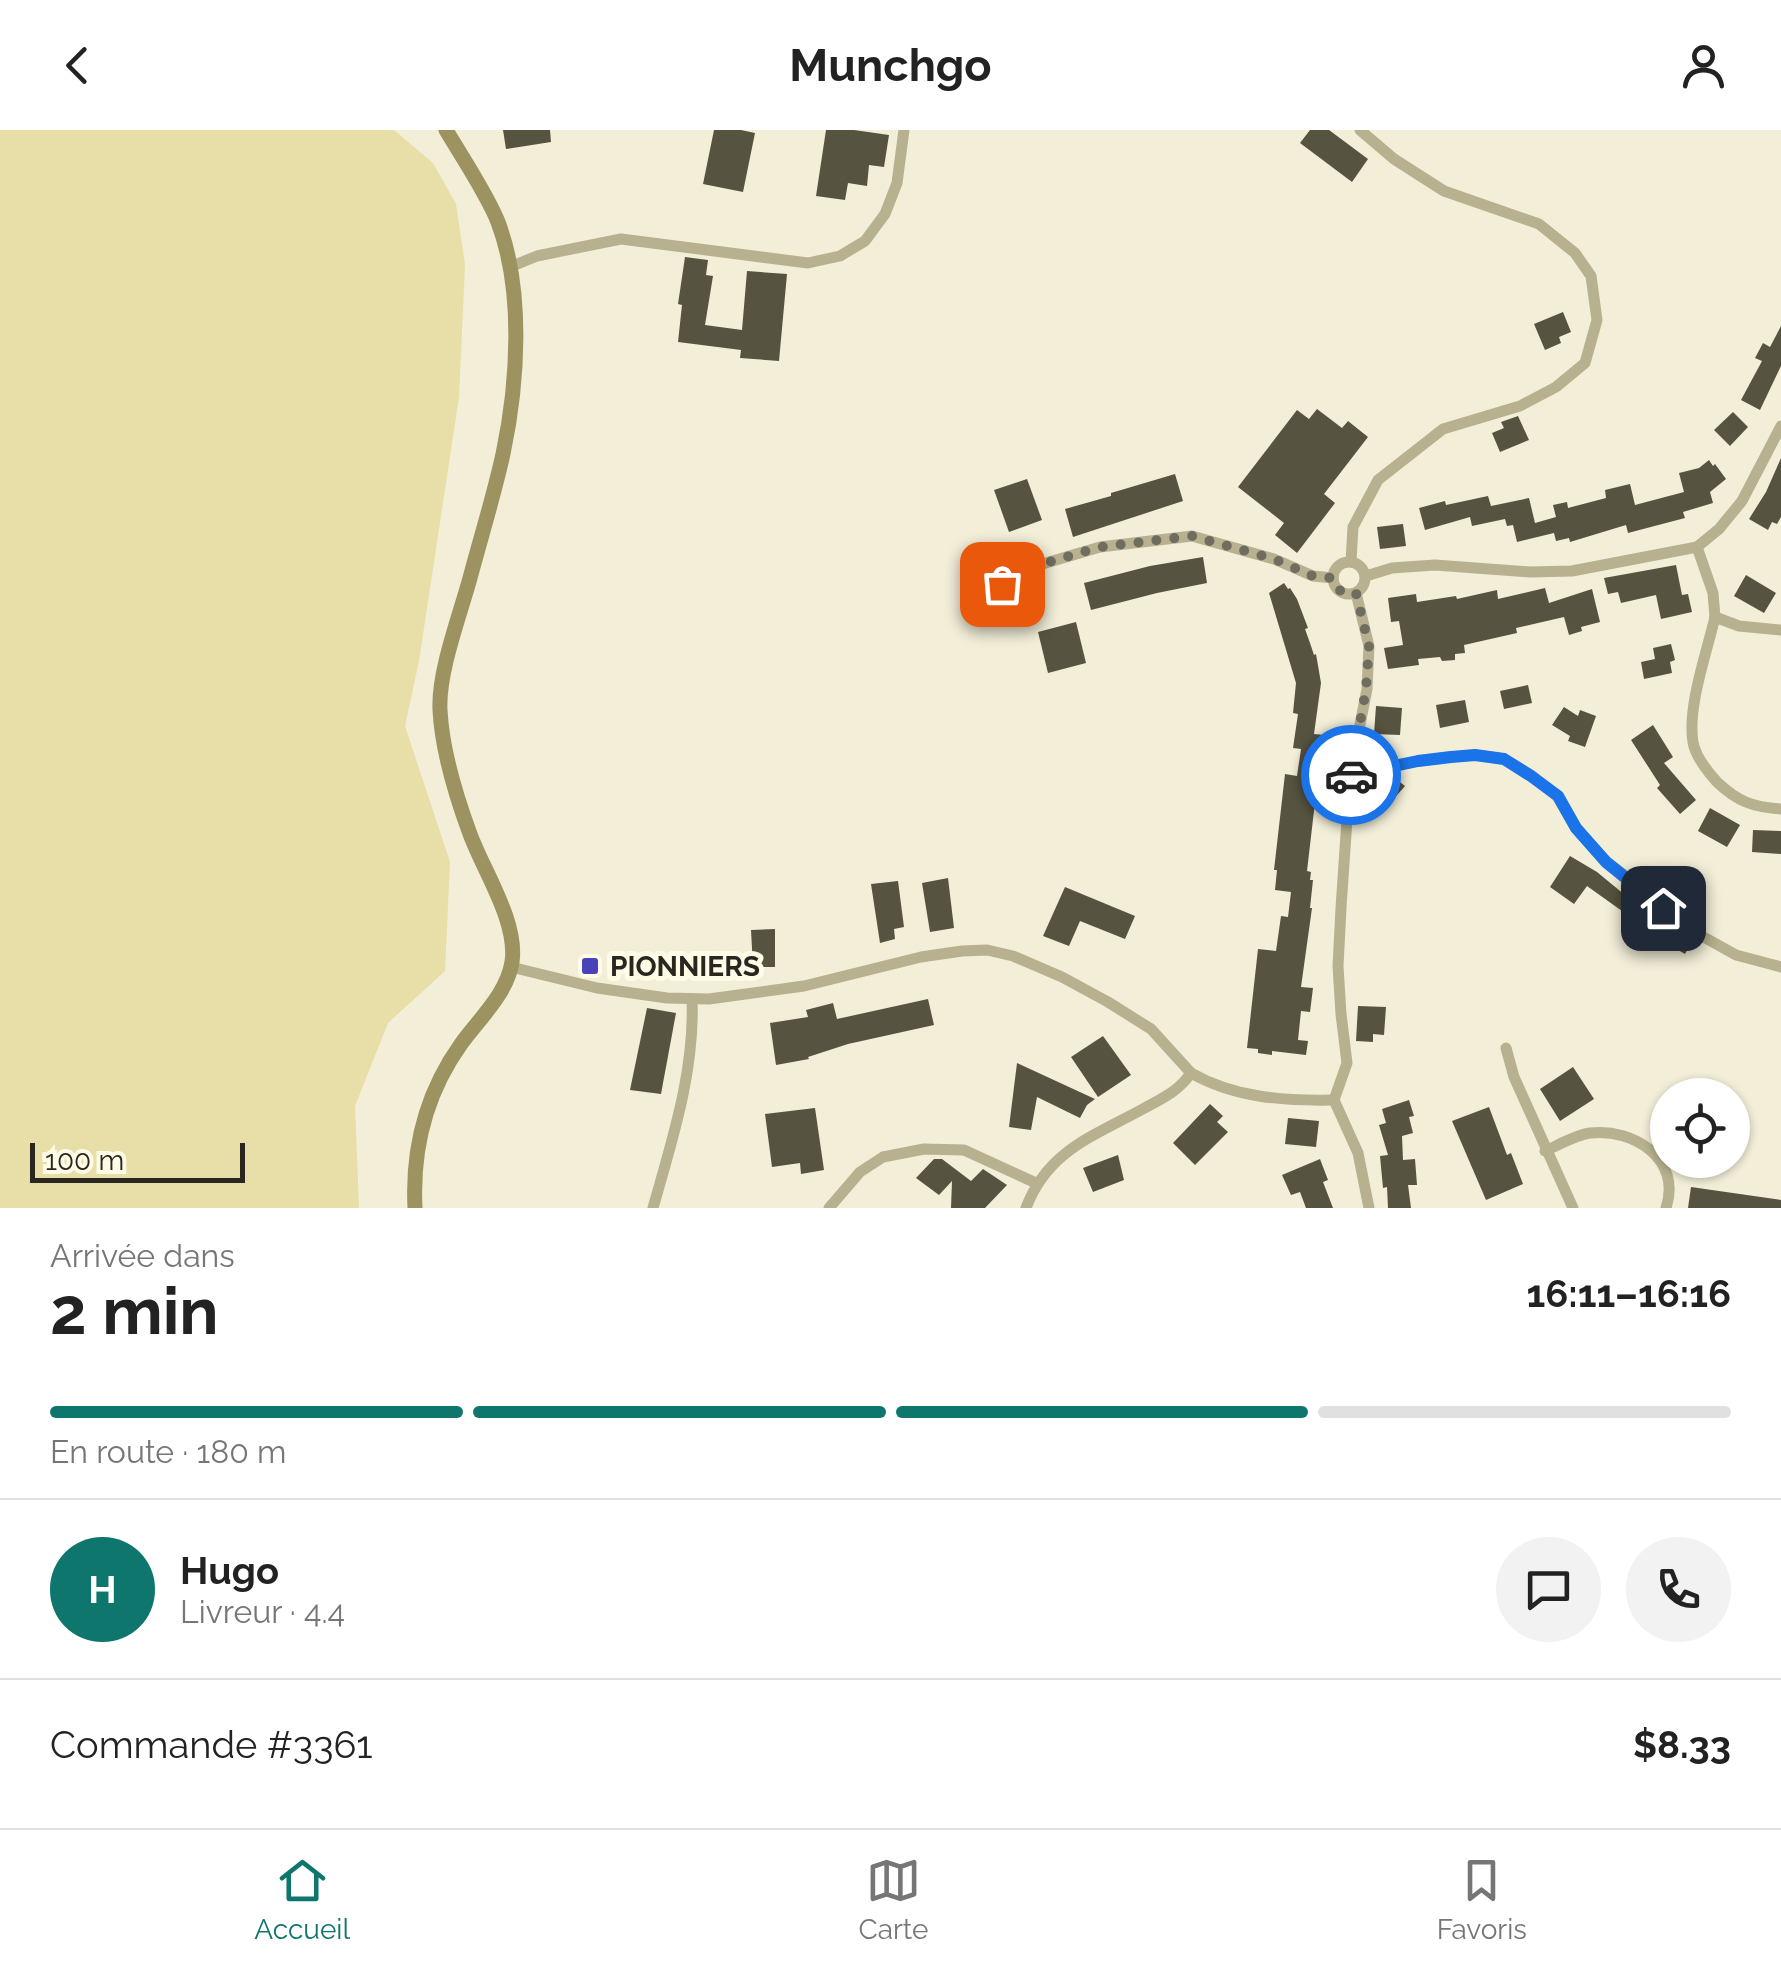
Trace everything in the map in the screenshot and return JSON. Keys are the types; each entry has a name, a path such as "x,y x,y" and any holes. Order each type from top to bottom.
{"street":[{"path":"416,1208 415,1157 428,1108 448,1064 504,985 513,948 510,927 470,833 442,734 440,704 446,664 504,453 514,376 514,300 510,266 497,221 446,130"},
{"path":"510,266 537,256 621,239 808,263 840,256 865,240 885,214 896,183 904,130"},
{"path":"1351,561 1353,527 1378,480 1443,429 1520,406 1556,387 1585,363 1598,320 1591,276 1576,252 1538,224 1444,191 1394,160 1360,130"},
{"path":"1366,576 1392,568 1435,565 1572,572 1698,547 1742,501 1781,426"},
{"path":"1002,584 1039,565 1100,547 1192,536 1274,559 1313,576 1333,578"},
{"path":"1698,547 1713,594 1715,617 1692,722 1693,746 1710,774 1732,796 1757,807 1781,809"},
{"path":"1351,561 1361,566 1366,576 1364,586 1356,593 1341,592 1333,578 1340,564 1351,561"},
{"path":"1356,593 1369,646 1366,689 1350,776 1338,966 1347,1063 1334,1100 1358,1153 1369,1208"},
{"path":"1715,617 1739,626 1781,630"},
{"path":"1350,776 1451,757 1504,759 1558,796 1576,828 1606,862 1682,924 1736,955 1781,967"},
{"path":"511,966 597,988 709,999 804,986 921,956 988,950 1014,956 1108,1002 1152,1029 1191,1074 1212,1085 1269,1099 1334,1100"},
{"path":"653,1208 685,1090 692,999"},
{"path":"1506,1048 1514,1077 1572,1208"},
{"path":"1026,1208 1036,1183 1063,1154 1176,1092 1191,1074"},
{"path":"1545,1151 1587,1133 1633,1138 1648,1147 1661,1164 1669,1182 1666,1208"},
{"path":"829,1208 860,1172 883,1158 924,1149 964,1150 1036,1183"}],"shaded area":[{"path":"0,130 394,130 433,163 456,204 465,265 459,397 419,661 405,726 450,862 445,971 388,1023 355,1106 359,1208 0,1208"}],"building":[{"path":"503,130 550,130 551,142 506,149"},
{"path":"714,130 755,133 743,192 703,184"},
{"path":"826,130 889,135 884,167 869,165 867,186 848,183 845,200 816,196"},
{"path":"1310,130 1329,130 1368,159 1352,182 1300,143"},
{"path":"685,257 708,260 706,275 713,276 705,325 742,330 747,271 787,274 779,361 740,358 741,350 678,342 682,305 678,304"},
{"path":"1563,312 1571,332 1559,337 1561,343 1545,350 1534,324"},
{"path":"1781,326 1781,366 1760,410 1741,400 1762,361 1755,358 1763,343 1770,347"},
{"path":"1317,409 1342,428 1348,421 1368,437 1324,494 1335,503 1297,553 1275,535 1284,523 1238,487 1297,410 1309,419"},
{"path":"1733,412 1748,427 1730,446 1714,430"},
{"path":"1518,416 1529,440 1500,452 1492,433 1504,428 1501,422"},
{"path":"1781,458 1781,517 1768,530 1749,519"},
{"path":"1709,460 1726,479 1710,492 1713,503 1683,512 1685,518 1628,533 1626,525 1570,542 1569,538 1556,541 1554,533 1517,542 1513,525 1507,526 1505,519 1472,526 1470,517 1425,530 1419,508 1488,496 1491,506 1529,498 1535,523 1556,517 1553,505 1567,502 1568,508 1606,498 1605,490 1630,484 1635,505 1684,492 1679,473 1699,468"},
{"path":"1175,474 1183,501 1073,537 1065,509"},
{"path":"1027,479 1042,520 1009,532 994,490"},
{"path":"1403,524 1406,546 1380,549 1377,527"},
{"path":"1203,557 1207,583 1091,610 1084,583"},
{"path":"1676,565 1682,595 1688,594 1692,612 1661,619 1656,595 1621,603 1618,592 1608,594 1604,578"},
{"path":"1746,575 1776,593 1764,613 1734,596"},
{"path":"1284,583 1297,599 1316,654 1321,683 1314,734 1325,735 1322,764 1317,763 1314,785 1307,871 1313,880 1312,908 1301,987 1313,988 1310,1012 1301,1011 1298,1040 1308,1041 1306,1055 1272,1051 1272,1055 1247,1048 1258,949 1276,951 1281,916 1288,917 1291,892 1275,890 1274,870 1285,774 1297,776 1301,749 1293,748 1298,714 1293,713 1296,683 1269,593"},
{"path":"1545,588 1549,603 1592,589 1600,622 1569,635 1564,617 1464,645 1465,653 1455,654 1455,660 1418,659 1419,665 1388,669 1384,648 1403,645 1399,621 1391,622 1388,598 1416,594 1417,602 1497,590 1498,599"},
{"path":"1076,622 1086,663 1048,673 1038,632"},
{"path":"1671,644 1675,660 1670,662 1672,673 1644,679 1641,662 1655,659 1653,648"},
{"path":"1528,685 1532,703 1504,709 1500,691"},
{"path":"1465,700 1469,722 1440,728 1436,705"},
{"path":"1376,706 1402,708 1400,735 1374,734"},
{"path":"1564,707 1578,716 1580,710 1596,716 1585,747 1568,741 1570,736 1552,725"},
{"path":"1653,725 1673,757 1664,763 1696,800 1680,814 1657,788 1660,785 1631,740"},
{"path":"1392,776 1405,786 1375,816 1364,814 1367,789 1377,779"},
{"path":"1710,808 1740,825 1727,847 1698,831"},
{"path":"1753,830 1781,831 1781,854 1752,852"},
{"path":"1570,856 1692,941 1685,954 1587,886 1574,904 1550,887"},
{"path":"948,878 954,928 930,932 922,883"},
{"path":"898,881 904,927 894,929 895,939 880,943 871,884"},
{"path":"1065,887 1135,916 1125,939 1080,921 1069,946 1043,936"},
{"path":"775,929 775,967 753,967 751,930"},
{"path":"928,999 934,1025 776,1065 770,1023 808,1017 806,1010 833,1003 837,1019"},
{"path":"1358,1006 1386,1007 1384,1035 1373,1034 1373,1042 1356,1041"},
{"path":"647,1008 676,1013 661,1094 630,1090"},
{"path":"1103,1036 1131,1075 1098,1097 1071,1057"},
{"path":"1017,1063 1095,1099 1080,1118 1037,1097 1031,1130 1009,1127"},
{"path":"1573,1067 1594,1099 1560,1121 1540,1089"},
{"path":"1409,1100 1414,1116 1409,1117 1413,1133 1402,1136 1403,1160 1415,1159 1417,1185 1408,1185 1411,1208 1388,1208 1380,1156 1388,1155 1379,1125 1386,1123 1382,1109"},
{"path":"1210,1104 1223,1116 1217,1122 1228,1132 1195,1165 1173,1143"},
{"path":"1489,1107 1523,1184 1486,1200 1452,1121"},
{"path":"815,1108 824,1170 801,1174 800,1163 772,1167 765,1114"},
{"path":"1288,1118 1319,1121 1316,1147 1285,1144"},
{"path":"1118,1155 1124,1180 1093,1192 1083,1168"},
{"path":"934,1159 942,1159 971,1181 983,1169 1007,1185 985,1208 951,1208 952,1181 939,1195 916,1178"},
{"path":"1320,1159 1333,1208 1306,1208 1300,1192 1291,1195 1282,1175"},
{"path":"1691,1187 1781,1200 1781,1208 1688,1208"}],"way so far":[{"path":"1002,584 1039,565 1100,547 1192,536 1274,559 1313,576 1333,578 1341,592 1356,593 1369,646 1351,775"}],"place":[{"name":"PIONNIERS","path":"590,966"}],"route":[{"path":"1351,775 1451,757 1504,759 1558,796 1576,828 1606,862 1663,908"}]}
